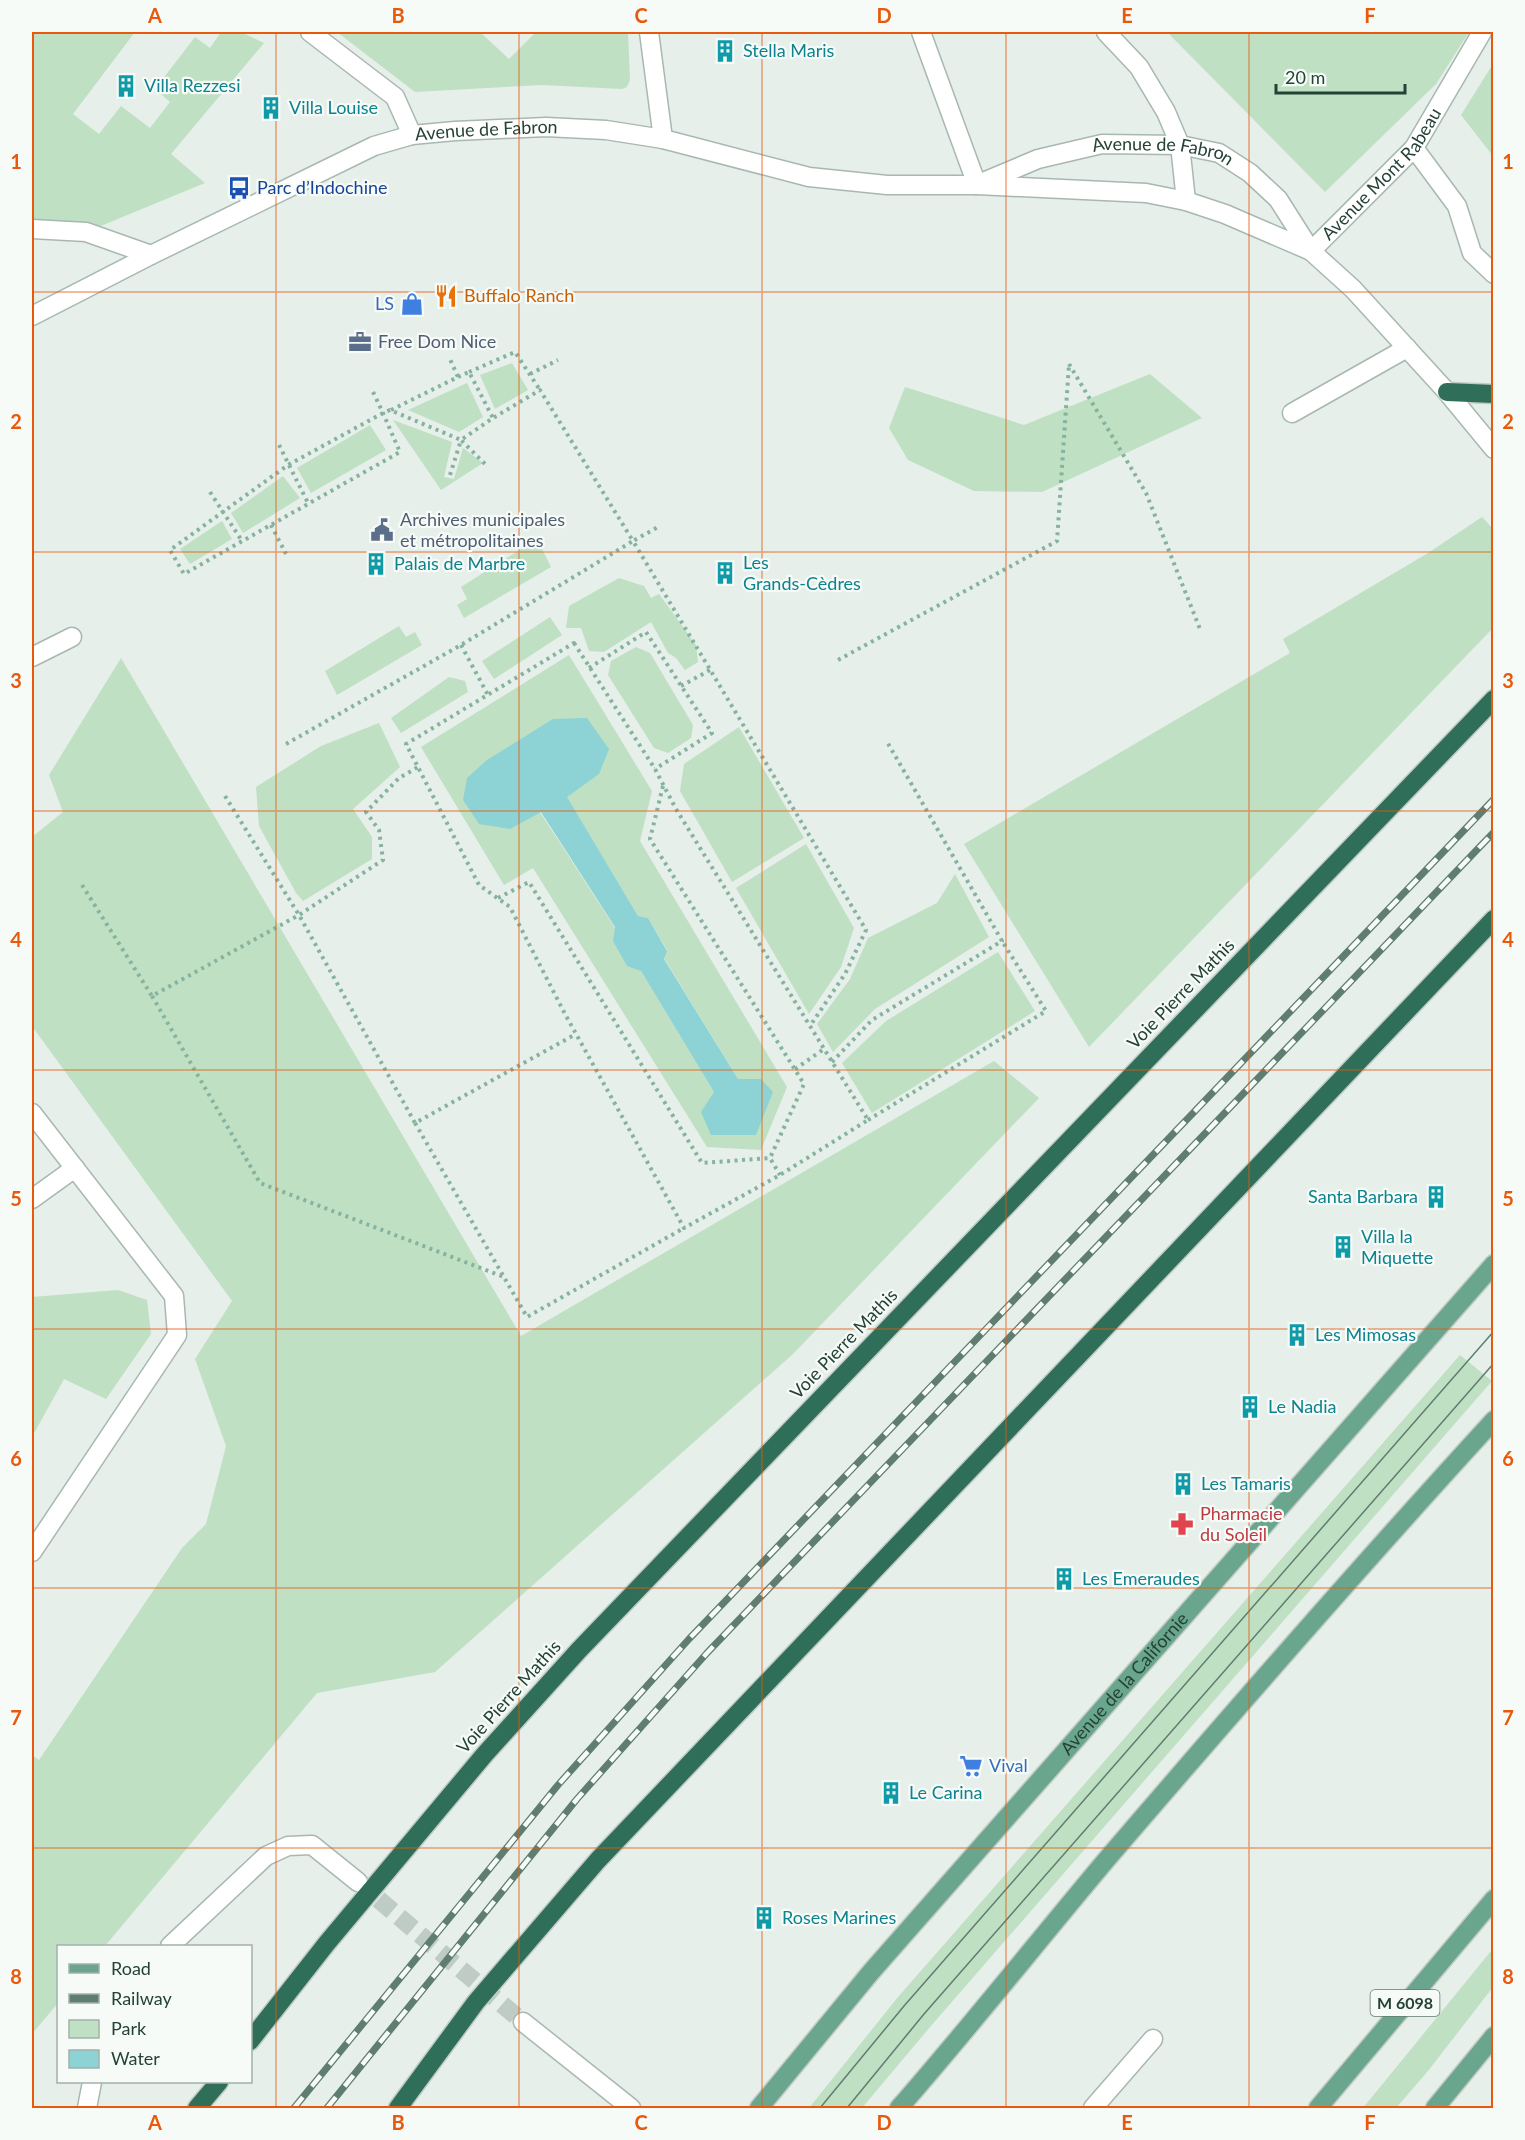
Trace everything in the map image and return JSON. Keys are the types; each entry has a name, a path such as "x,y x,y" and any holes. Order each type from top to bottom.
{"highway":[{"path":"1447,392 1494,394"},
{"name":"Voie Pierre Mathis","path":"252,2038 327,1943 485,1754 579,1650 1493,699"},
{"path":"398,2109 476,2002 598,1860 1494,919"},
{"path":"197,2109 218,2083"}],"main road":[{"name":"Avenue de la Californie","path":"759,2109 871,1972 1494,1264"},
{"path":"899,2109 1107,1860 1426,1494 1494,1420"},
{"name":"M 6098","path":"1318,2109 1494,1899"},
{"path":"1434,2109 1494,2036"}],"street":[{"path":"310,32 395,97 411,135"},
{"path":"649,32 663,139"},
{"path":"921,32 977,185"},
{"path":"1106,32 1139,66 1166,112 1180,145 1186,201"},
{"name":"Avenue Mont Rabeau","path":"1311,251 1414,148 1482,32"},
{"name":"Avenue de Fabron","path":"36,307 151,255 374,146 411,135 546,127 606,130 663,139 809,177 887,185 977,185 1146,193 1186,201 1225,214 1311,251"},
{"name":"Avenue de Fabron","path":"977,185 1038,159 1102,144 1180,145 1219,153 1250,172 1278,199 1311,251 1353,289 1447,392 1494,449"},
{"path":"1414,148 1457,206 1472,253 1494,274"},
{"path":"32,229 86,232 151,255"},
{"path":"1292,412 1407,348"},
{"path":"32,657 72,637"},
{"path":"32,1113 174,1296 177,1335 32,1552"},
{"path":"32,1199 75,1168"},
{"path":"172,1945 266,1856 288,1846 312,1845 358,1882"},
{"path":"523,2022 631,2109"},
{"path":"1093,2109 1153,2039"},
{"path":"87,2109 92,2083"}],"path":[{"path":"373,392 383,413 400,452 184,574 170,550 288,465 383,413 515,352 633,542 866,930 844,974 810,1026"},
{"path":"449,357 458,377"},
{"path":"530,374 558,360"},
{"path":"838,660 1057,541 1069,364 1146,493 1200,629"},
{"path":"469,372 493,418"},
{"path":"450,475 461,440 540,390"},
{"path":"390,410 461,440 486,465"},
{"path":"279,446 308,504"},
{"path":"210,492 242,542"},
{"path":"271,525 286,554"},
{"path":"286,744 461,645 658,527"},
{"path":"589,668 646,632 712,733 655,769"},
{"path":"684,1228 576,1034 510,907 479,885 406,744 574,643 655,769 676,809 868,1120"},
{"path":"461,645 488,696"},
{"path":"681,686 710,670"},
{"path":"225,796 299,915 527,1317 780,1175 1046,1011 1002,941 886,740"},
{"path":"152,996 299,915 383,860 379,830 366,812 399,778 418,767"},
{"path":"664,786 650,839 804,1084 770,1158"},
{"path":"498,898 529,882 702,1162 770,1158"},
{"path":"82,885 152,996 260,1183 504,1277"},
{"path":"832,1062 872,1020 1002,941"},
{"path":"415,1123 576,1034"},
{"path":"795,1070 824,1049"},
{"path":"770,1158 780,1175"}],"green space":[{"path":"32,32 135,32 73,114 99,134 121,106 150,128 170,102 155,89 195,37 210,48 221,32 241,32 264,43 171,154 205,183 86,232 32,229"},
{"path":"337,32 480,32 509,59 536,32 628,32 630,80 627,87 622,89 542,85 415,92"},
{"path":"1167,32 1469,32 1436,84 1325,192"},
{"path":"1493,64 1493,156 1461,115"},
{"path":"512,363 528,390 495,409 480,375"},
{"path":"1150,374 1202,418 1042,492 974,491 908,460 889,428 905,387 1024,425"},
{"path":"467,383 483,417 459,432 408,410"},
{"path":"393,420 452,442 444,477 454,479 463,448 483,463 441,490"},
{"path":"370,425 386,450 311,493 297,468"},
{"path":"283,476 300,498 243,533 231,513"},
{"path":"1482,517 1493,529 1493,628 1089,1047 964,844 1290,653 1283,639 1428,553"},
{"path":"222,521 232,539 190,564 180,549"},
{"path":"537,539 551,567 464,618 457,605 467,599 461,587"},
{"path":"619,578 644,586 651,598 659,594 696,645 698,662 685,670 676,658 668,653 651,622 604,652 589,651 581,628 566,628 569,606"},
{"path":"550,617 562,635 494,679 482,661"},
{"path":"399,626 406,637 415,632 422,645 337,695 325,671"},
{"path":"636,647 650,653 693,725 691,738 668,753 654,748 608,675 611,661"},
{"path":"569,655 652,791 640,841 787,1087 761,1150 707,1147 533,868 504,885 421,747","holes":["599,774 566,796 638,916 648,918 667,950 664,958 738,1079 761,1079 714,1092 615,928 540,812"]},
{"path":"121,658 521,1336 994,1061 1039,1098 793,1354 435,1672 317,1693 106,1945 57,1945 57,2004 32,2034 32,1755 39,1760 182,1548 206,1524 226,1446 195,1359 232,1301 32,1026 32,837 63,812 49,775"},
{"path":"449,677 465,681 468,692 401,733 391,718"},
{"path":"379,723 400,767 353,809 372,837 372,859 303,901 296,893 259,826 256,787 321,746"},
{"path":"739,727 804,838 732,882 680,791 684,764"},
{"path":"806,844 854,928 841,967 809,1014 736,888"},
{"path":"955,874 989,937 875,1009 833,1052 817,1024 850,979 868,938 937,903"},
{"path":"998,952 1035,1011 872,1113 842,1063 886,1021"},
{"path":"118,1290 147,1300 151,1334 106,1399 64,1379 32,1437 32,1297"},
{"path":"1460,1355 1492,1381 862,2108 809,2108 898,1997"},
{"path":"1491,1951 1493,1954 1493,1987 1428,2071 1396,2108 1363,2108"}],"water":[{"path":"587,718 609,749 599,774 567,797 638,916 648,918 667,951 664,959 738,1079 761,1079 773,1092 756,1135 711,1135 701,1112 714,1092 641,971 627,966 613,941 615,927 541,812 510,829 479,824 463,800 467,778 487,760 553,719"}],"tunnel":[{"path":"358,1882 523,2022"}],"tram line":[{"path":"820,2108 904,2006 1494,1331"},
{"path":"847,2108 924,2014 1494,1363"}],"railway":[{"path":"294,2108 558,1785 689,1639 1494,799"},
{"path":"327,2108 577,1799 707,1653 1494,832"}],"place":[{"name":"Stella Maris","path":"725,51"},
{"name":"Villa Rezzesi","path":"126,86"},
{"name":"Villa Louise","path":"271,108"},
{"name":"Parc d’Indochine","path":"239,188"},
{"name":"Buffalo Ranch","path":"446,296"},
{"name":"LS","path":"412,304"},
{"name":"Free Dom Nice","path":"360,342"},
{"name":"Archives municipales et métropolitaines","path":"382,530"},
{"name":"Palais de Marbre","path":"376,564"},
{"name":"Les Grands-Cèdres","path":"725,573"},
{"name":"Santa Barbara","path":"1436,1197"},
{"name":"Villa la Miquette","path":"1343,1247"},
{"name":"Les Mimosas","path":"1297,1335"},
{"name":"Le Nadia","path":"1250,1407"},
{"name":"Les Tamaris","path":"1183,1484"},
{"name":"Pharmacie du Soleil","path":"1182,1524"},
{"name":"Les Emeraudes","path":"1064,1579"},
{"name":"Vival","path":"971,1766"},
{"name":"Le Carina","path":"891,1793"},
{"name":"Roses Marines","path":"764,1918"}]}
